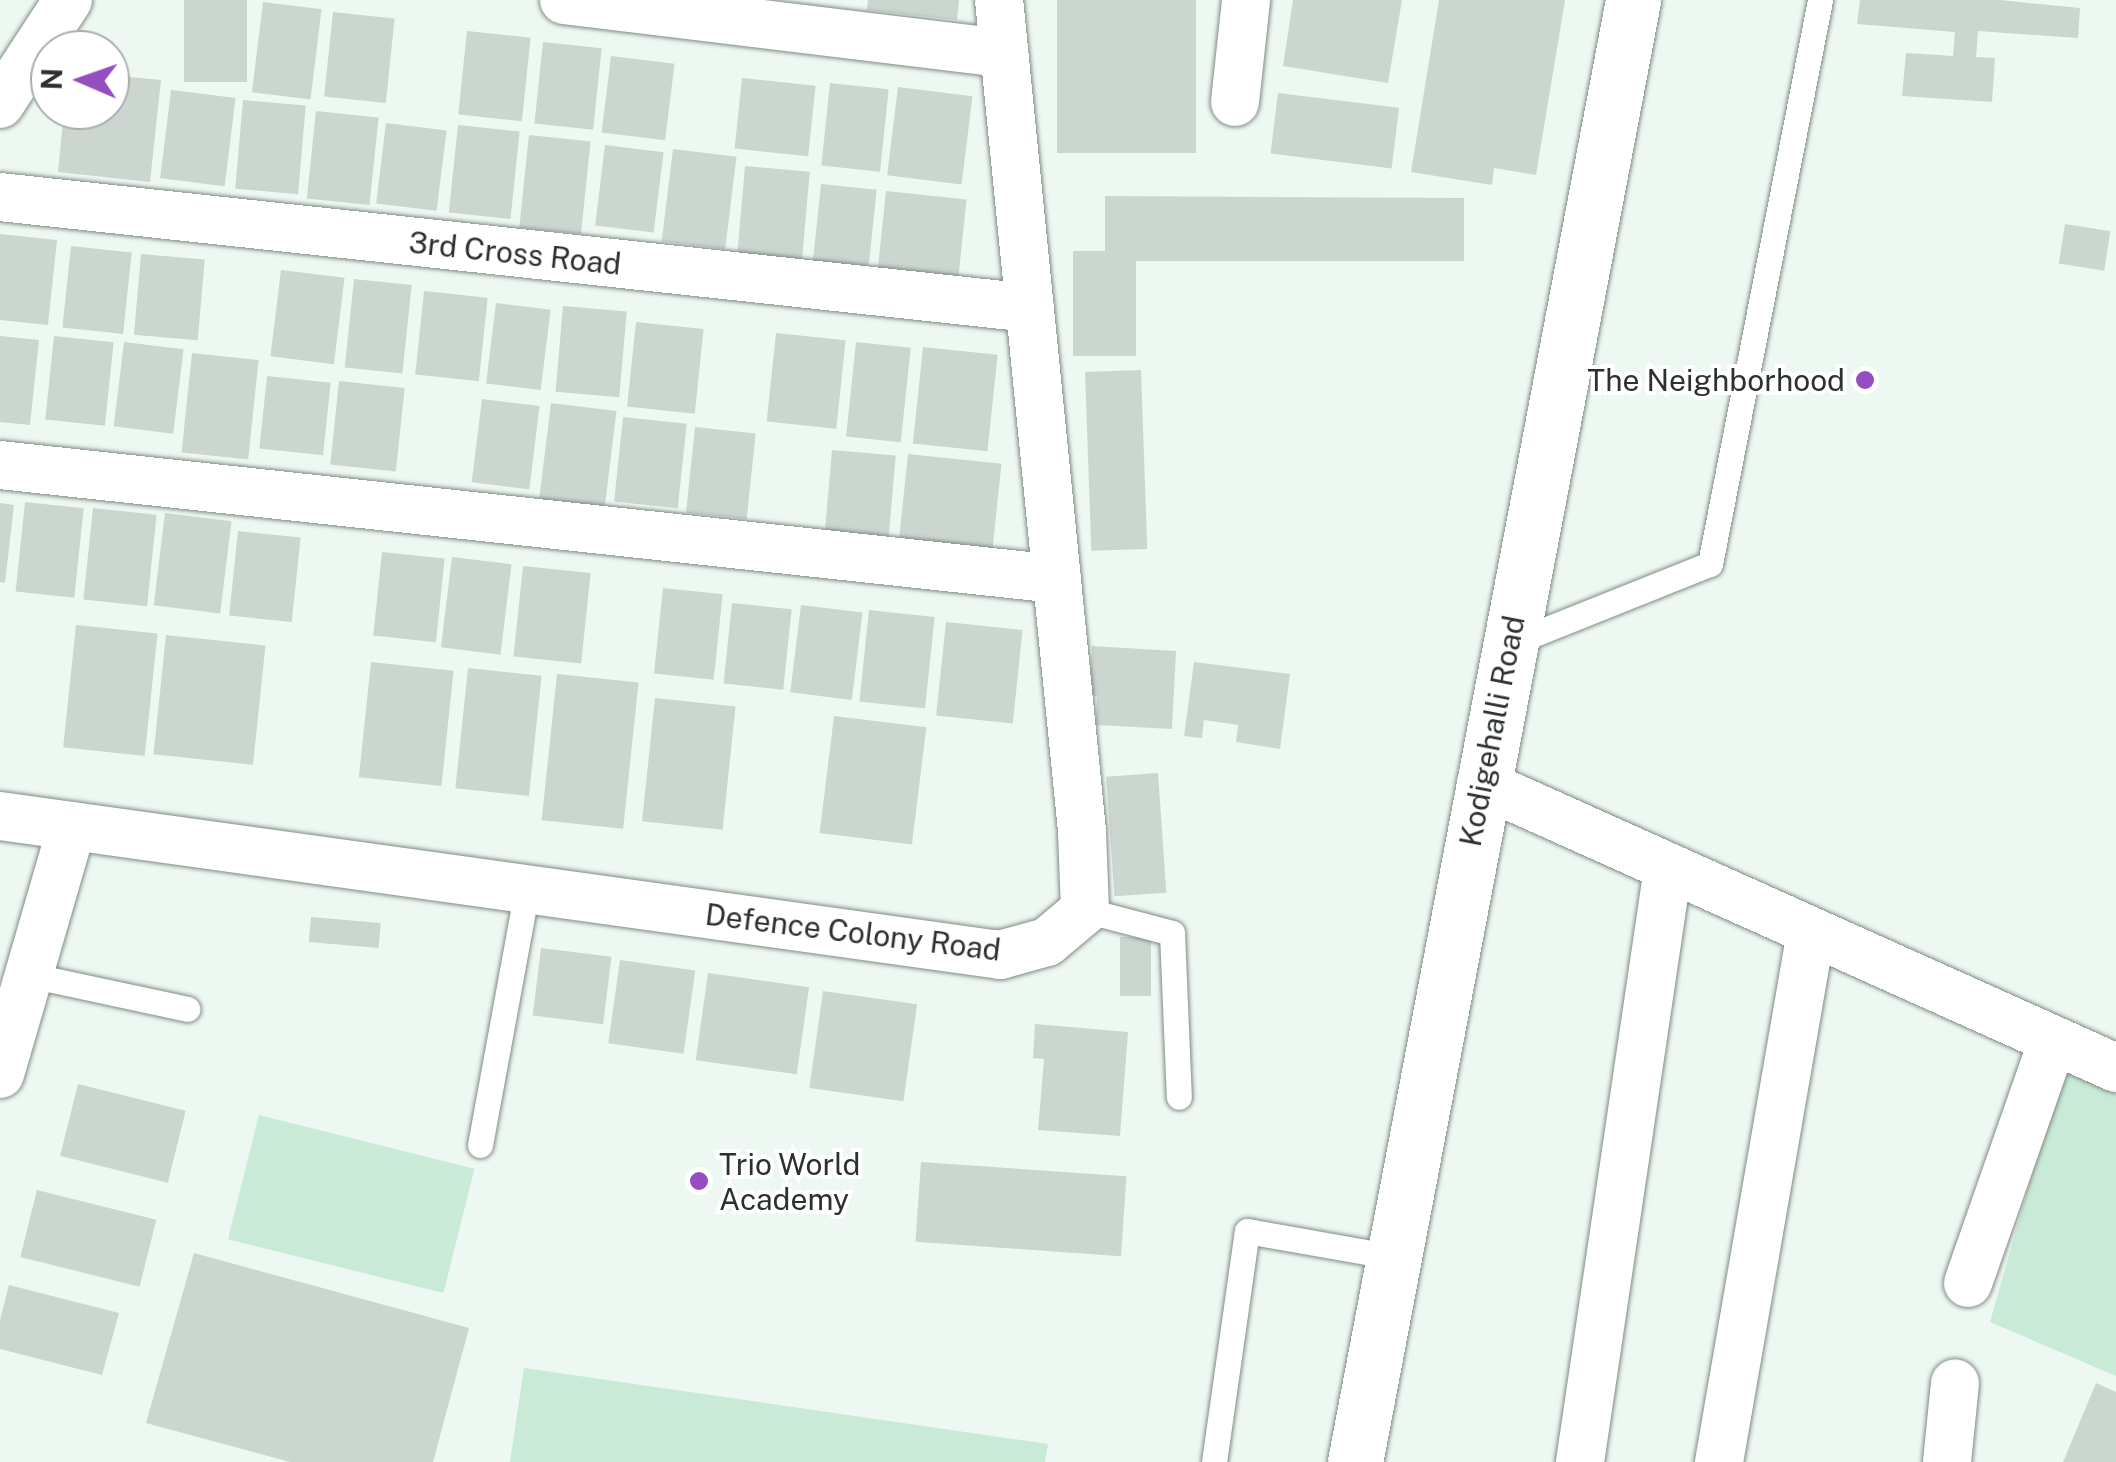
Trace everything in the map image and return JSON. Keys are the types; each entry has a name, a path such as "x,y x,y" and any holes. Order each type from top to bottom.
{"main road":[{"name":"Kodigehalli Road","path":"1355,1462 1481,782 1633,0"}],"street":[{"path":"0,104 68,0"},
{"path":"564,0 1004,53"},
{"path":"999,0 1057,580 1085,910"},
{"path":"1235,102 1246,0"},
{"name":"3rd Cross Road","path":"0,198 1030,308"},
{"path":"0,464 1057,580"},
{"path":"1481,782 2116,1068"},
{"name":"Defence Colony Road","path":"0,816 1000,955 1047,942 1085,910"},
{"path":"0,1074 72,826"},
{"path":"1580,1462 1668,868"},
{"path":"1719,1462 1812,932"},
{"path":"1968,1284 2053,1040"},
{"path":"1947,1462 1955,1384"}],"lane":[{"path":"1508,646 1710,564 1820,0"},
{"path":"480,1144 527,890"},
{"path":"1085,910 1172,933 1179,1096"},
{"path":"28,976 187,1009"},
{"path":"1214,1462 1246,1231 1395,1256"}],"green space":[{"path":"2063,1065 2116,1094 2116,1376 1990,1322"},
{"path":"259,1115 474,1169 443,1293 228,1239"},
{"path":"524,1368 1048,1444 1045,1462 510,1462"}],"building":[{"path":"184,0 247,0 247,82 184,82"},
{"path":"868,0 959,0 957,20 867,10"},
{"path":"1057,0 1196,0 1196,153 1057,153"},
{"path":"1293,0 1402,0 1388,83 1283,66"},
{"path":"1439,0 1565,0 1536,175 1494,168 1492,185 1411,172"},
{"path":"1860,0 2000,0 2080,8 2078,38 1978,31 1976,57 1995,58 1992,102 1902,96 1906,53 1953,56 1955,32 1857,24"},
{"path":"263,2 322,9 310,100 252,92"},
{"path":"333,12 395,18 386,103 324,97"},
{"path":"467,31 531,38 522,121 458,115"},
{"path":"543,42 602,48 593,130 534,124"},
{"path":"611,56 675,64 665,140 602,132"},
{"path":"130,77 161,80 150,182 58,172 62,130 130,130"},
{"path":"742,78 816,86 808,156 735,149"},
{"path":"830,83 889,89 880,172 821,166"},
{"path":"898,87 972,96 962,184 887,175"},
{"path":"171,90 236,98 225,186 160,178"},
{"path":"1278,93 1399,108 1392,168 1271,154"},
{"path":"243,100 306,105 298,194 235,189"},
{"path":"316,111 379,118 369,205 307,199"},
{"path":"386,123 447,130 437,211 376,203"},
{"path":"458,125 520,131 510,219 449,213"},
{"path":"529,135 591,141 581,234 519,227"},
{"path":"605,145 664,152 654,233 595,225"},
{"path":"673,149 737,157 725,249 662,241"},
{"path":"745,166 810,172 802,260 737,255"},
{"path":"821,184 877,190 868,269 813,264"},
{"path":"886,191 967,199 958,278 878,270"},
{"path":"1105,196 1464,198 1464,261 1136,261 1136,356 1073,356 1073,251 1105,251"},
{"path":"2065,224 2110,231 2104,271 2059,264"},
{"path":"0,234 57,240 48,325 0,320"},
{"path":"71,246 132,252 123,334 62,328"},
{"path":"141,254 205,260 198,340 134,335"},
{"path":"281,270 345,278 334,364 270,356"},
{"path":"354,279 412,285 402,374 345,368"},
{"path":"424,291 488,298 479,381 415,375"},
{"path":"496,303 551,310 541,390 486,383"},
{"path":"563,306 627,312 619,397 556,392"},
{"path":"636,322 704,329 695,414 627,407"},
{"path":"776,333 846,340 836,429 767,422"},
{"path":"0,336 39,340 30,425 0,422"},
{"path":"54,336 114,342 105,426 45,420"},
{"path":"124,342 184,349 173,434 114,426"},
{"path":"856,342 911,348 901,442 846,436"},
{"path":"923,347 998,355 987,451 913,443"},
{"path":"192,353 259,360 248,459 182,452"},
{"path":"1141,370 1147,549 1091,551 1085,372"},
{"path":"267,376 331,383 323,455 259,449"},
{"path":"339,381 405,388 396,471 330,465"},
{"path":"482,399 540,406 529,489 472,482"},
{"path":"551,403 617,411 604,509 539,501"},
{"path":"623,417 687,424 678,508 614,502"},
{"path":"695,427 756,433 747,519 686,513"},
{"path":"832,450 896,456 889,536 825,531"},
{"path":"908,454 1001,464 992,550 899,541"},
{"path":"25,502 84,508 74,598 16,592"},
{"path":"0,503 14,505 5,583 0,582"},
{"path":"93,508 157,515 147,606 83,599"},
{"path":"165,513 232,521 220,613 154,605"},
{"path":"238,531 301,538 292,622 229,616"},
{"path":"382,552 445,559 436,642 373,636"},
{"path":"452,557 512,564 500,655 441,647"},
{"path":"523,566 591,573 581,664 513,657"},
{"path":"663,588 723,594 714,680 654,674"},
{"path":"732,603 792,609 783,690 724,684"},
{"path":"801,605 863,613 852,700 790,692"},
{"path":"869,610 935,617 925,708 859,701"},
{"path":"946,622 1023,630 1013,724 936,715"},
{"path":"76,625 158,634 145,756 63,747"},
{"path":"166,635 265,645 253,765 153,754"},
{"path":"1092,646 1176,651 1172,729 1096,725 1097,696 1090,696"},
{"path":"371,662 454,671 441,786 359,777"},
{"path":"1194,662 1290,674 1280,749 1236,742 1238,725 1204,720 1202,738 1184,736"},
{"path":"468,668 542,676 529,796 455,788"},
{"path":"557,674 639,683 623,829 542,820"},
{"path":"655,698 736,706 723,830 642,821"},
{"path":"834,716 926,727 912,844 820,833"},
{"path":"1158,773 1166,893 1114,896 1106,777"},
{"path":"311,917 381,923 379,948 309,942"},
{"path":"1120,937 1151,937 1151,996 1120,996"},
{"path":"541,948 611,957 603,1024 533,1015"},
{"path":"620,960 695,971 684,1054 608,1043"},
{"path":"708,973 809,987 797,1074 696,1060"},
{"path":"823,991 917,1004 903,1101 809,1088"},
{"path":"1035,1024 1128,1032 1120,1136 1038,1130 1044,1059 1033,1058"},
{"path":"78,1084 186,1111 168,1183 60,1156"},
{"path":"921,1162 1126,1176 1121,1256 915,1242"},
{"path":"37,1190 156,1220 140,1287 20,1257"},
{"path":"194,1253 469,1328 433,1462 290,1462 146,1423"},
{"path":"9,1285 119,1313 102,1375 0,1349 0,1320"},
{"path":"2096,1383 2116,1392 2116,1462 2063,1462"}],"place":[{"name":"The Neighborhood","path":"1865,380"},
{"name":"Trio World Academy","path":"699,1181"}]}
